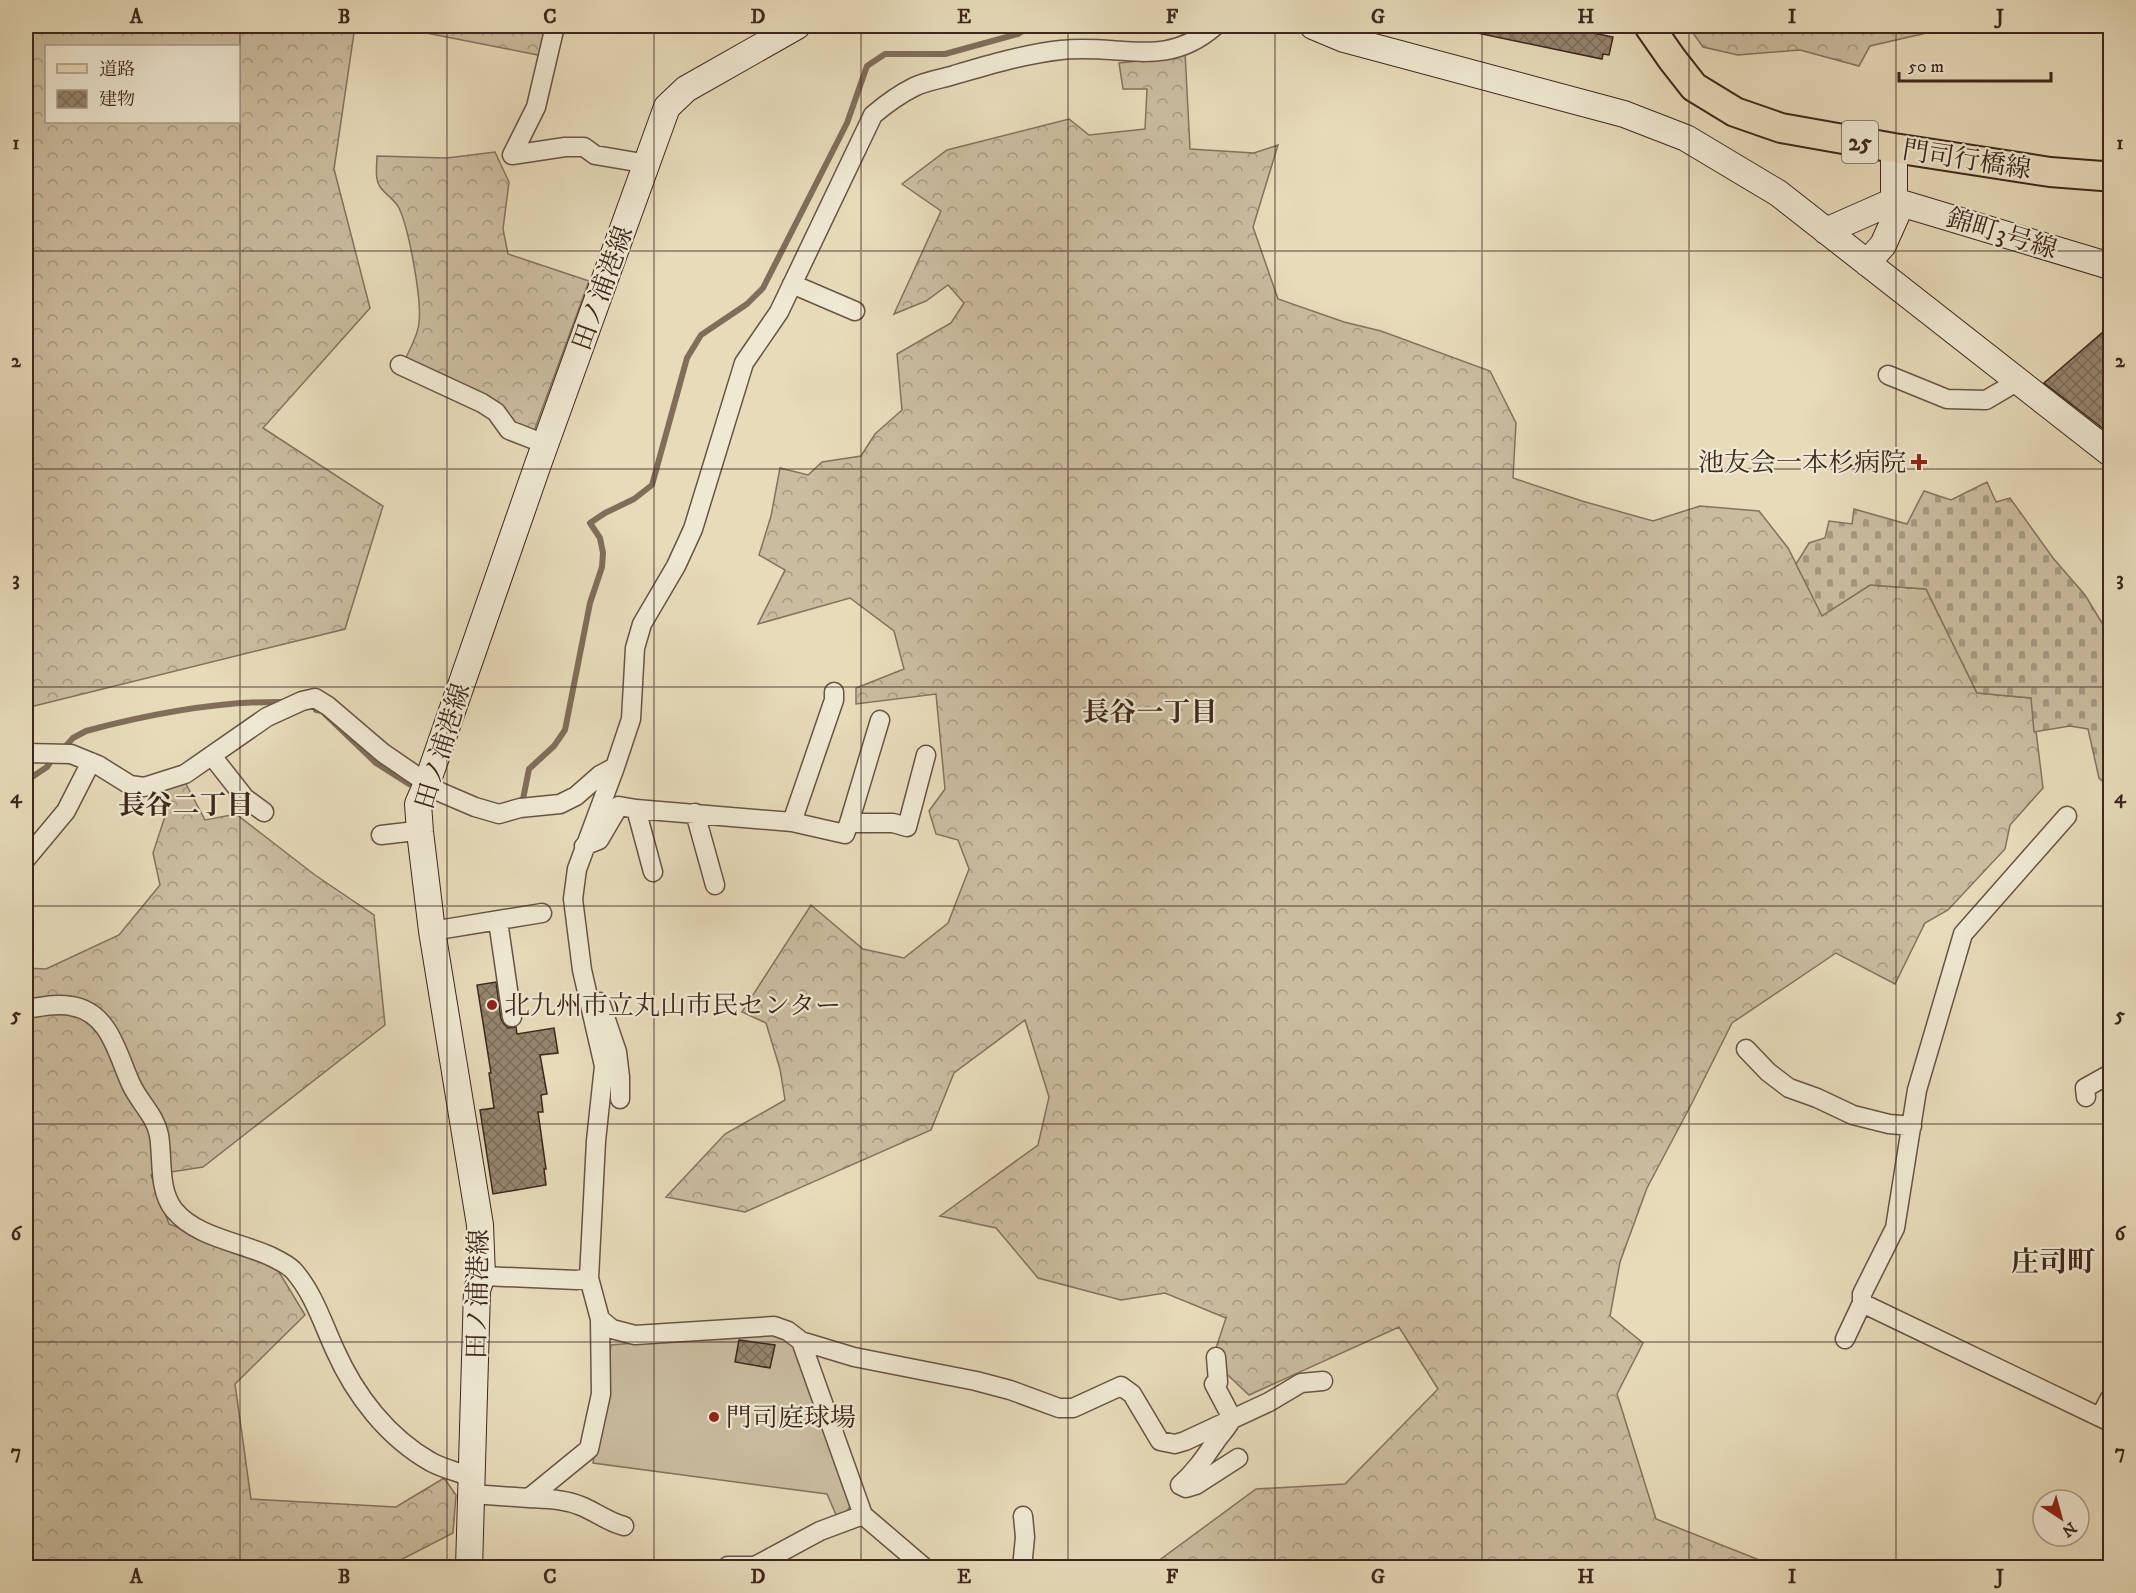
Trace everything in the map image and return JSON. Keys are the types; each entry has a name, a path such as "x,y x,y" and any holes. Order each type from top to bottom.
{"main road":[{"name":"田ノ浦港線","path":"469,1568 477,1290 482,1276 480,1225 472,1164 432,930 418,804 545,444 668,107 686,89 797,26"},
{"path":"1313,26 1344,39 1624,114 1686,138 1778,193 2020,380 2110,453"},
{"name":"門司行橋線","path":"1649,26 1694,87 1736,112 1781,128 1894,148 2050,171 2110,175"},
{"path":"1867,263 1883,245 1896,216 1894,148"},
{"path":"1826,231 1894,201"},
{"name":"錦町3号線","path":"1894,201 2110,266"}],"street":[{"path":"555,26 536,107 512,155 565,147 584,147 595,155 648,164"},
{"path":"529,1498 589,1449 601,1394 600,1319 589,1278 604,1066 582,969 573,899 577,869 631,719 634,658 642,624 676,566 693,529 744,363 779,312 873,116 891,100 916,86 988,65 1060,50 1158,52 1180,48 1215,26"},
{"path":"792,284 855,311"},
{"path":"400,364 482,403 496,412 509,430 545,444"},
{"path":"1888,375 1947,399 1986,400 2020,380"},
{"path":"792,822 834,700 834,692"},
{"path":"26,753 71,754 91,762 130,786 144,787 185,774 267,717 302,701 315,698 328,705 383,753 440,792 475,807 499,814 520,808 560,804 576,796 600,775 615,767"},
{"path":"584,846 599,840 619,806 792,822 844,834 880,720"},
{"path":"849,823 892,823 907,827 926,754"},
{"path":"212,756 245,798 264,812"},
{"path":"26,860 66,811 91,762"},
{"path":"636,809 653,872"},
{"path":"695,813 715,885"},
{"path":"1845,1339 1862,1304 1862,1294 1895,1228 1917,1090 1963,934 2067,816"},
{"path":"381,835 407,832"},
{"path":"432,930 542,913"},
{"path":"498,921 512,1017"},
{"path":"582,969 589,970 617,1052 620,1099"},
{"path":"26,1009 59,1005 72,1006 95,1017 115,1043 131,1086 150,1112 157,1127 165,1191 172,1207 185,1222 196,1228 252,1248 293,1270 308,1291 346,1374 361,1398 405,1444 472,1486 529,1498 566,1501 624,1526"},
{"path":"1746,1049 1768,1072 1789,1088 1853,1115 1889,1124 1912,1126"},
{"path":"2086,1097 2085,1088 2110,1074"},
{"path":"482,1276 577,1280 589,1278"},
{"path":"1862,1304 2105,1419 2110,1398"},
{"path":"600,1319 612,1329 634,1335 774,1326 788,1331 801,1341 868,1360 976,1381 1010,1390 1059,1408 1073,1408 1121,1386 1131,1394 1160,1441 1175,1444 1269,1402 1301,1383 1323,1381"},
{"path":"801,1341 863,1515 925,1568"},
{"path":"1216,1357 1218,1382 1214,1384 1233,1418"},
{"path":"1233,1418 1227,1430 1217,1439 1192,1474 1180,1485 1186,1488 1196,1485 1238,1458"},
{"path":"727,1568 755,1566 820,1531 863,1515"},
{"path":"1022,1568 1025,1537 1023,1516"}],"green space":[{"path":"26,26 355,26 334,169 370,308 263,428 383,506 345,629 26,708"},
{"path":"391,26 546,26 543,56"},
{"path":"1688,26 1957,26 1870,46 1859,66 1800,50 1738,55 1703,47"},
{"path":"1185,52 1190,149 1254,153 1278,145 1253,227 1278,299 1344,322 1381,331 1490,371 1516,423 1513,478 1653,521 1700,506 1759,511 1788,548 1822,615 1870,585 1926,589 1977,693 2032,698 2043,788 2010,825 2005,849 1948,910 1925,923 1895,984 1836,953 1732,1023 1647,1188 1620,1262 1610,1316 1643,1343 1617,1394 1656,1519 1777,1567 1150,1567 1256,1489 1345,1484 1438,1389 1399,1327 1249,1395 1212,1360 1226,1318 1165,1293 1121,1300 1038,1278 996,1228 940,1216 1038,1145 1049,1097 1025,1020 954,1073 931,1130 745,1212 666,1197 725,1134 785,1100 780,1069 766,1023 742,1012 811,905 863,949 904,958 948,923 969,869 958,840 936,834 929,811 945,789 936,694 856,704 856,688 904,669 894,631 850,598 758,624 785,570 759,555 771,516 780,468 808,475 822,462 861,456 875,434 902,410 897,354 951,323 964,303 948,285 926,301 894,314 941,211 902,184 947,150 1069,119 1089,135 1145,129 1147,89 1123,89 1119,63 1167,58"},
{"path":"495,152 509,182 503,229 508,254 589,281 533,434 404,362 418,328 417,282 403,218 397,205 379,185 377,177 377,156 447,158"},
{"path":"1987,482 1996,502 2010,498 2053,558 2085,595 2110,636 2110,788 2099,778 2088,729 2070,726 2034,732 2031,698 1977,693 1926,589 1870,585 1822,616 1796,564 1809,543 1825,538 1829,521 1852,524 1854,509 1907,524 1924,491 1951,500"},
{"path":"185,782 205,820 236,814 315,875 374,915 385,1025 203,1167 151,1175 169,1224 276,1267 305,1315 235,1384 251,1499 396,1507 444,1478 456,1495 453,1533 387,1567 26,1567 26,968 46,969 119,935 160,885 153,853 168,807 161,791"},
{"name":"門司庭球場","path":"728,1335 777,1335 796,1344 851,1505 845,1514 837,1517 827,1494 593,1463 611,1345"}],"building":[{"path":"1478,26 1559,26 1613,37 1609,55 1603,54 1602,59 1477,33"},
{"path":"2110,326 2110,434 2044,383"},
{"path":"496,982 501,1019 504,1024 508,1028 516,1027 517,1034 554,1028 558,1053 540,1055 547,1094 541,1095 543,1112 538,1112 546,1185 493,1194 480,1110 494,1108 489,1073 491,1073 477,985"},
{"path":"739,1340 775,1345 770,1368 735,1362"}],"waterway":[{"path":"522,804 529,769 554,746 565,730 590,603 602,567 603,553 600,538 590,523 634,499 652,485 687,358 701,335 747,304 763,288 847,123 867,66 885,54 945,54 1018,34 1031,26"},
{"path":"63,749 73,738 86,731 134,719 208,706 282,702"},
{"path":"316,710 322,711 376,763 409,784"},
{"path":"26,781 47,767 53,758"}],"place":[{"name":"池友会一本杉病院","path":"1919,462"},
{"name":"北九州市立丸山市民センター","path":"492,1005"},
{"name":"門司庭球場","path":"714,1417"}],"district":[{"name":"長谷一丁目","path":"1150,712"},
{"name":"長谷二丁目","path":"186,805"},
{"name":"庄司町","path":"2053,1261"}]}
